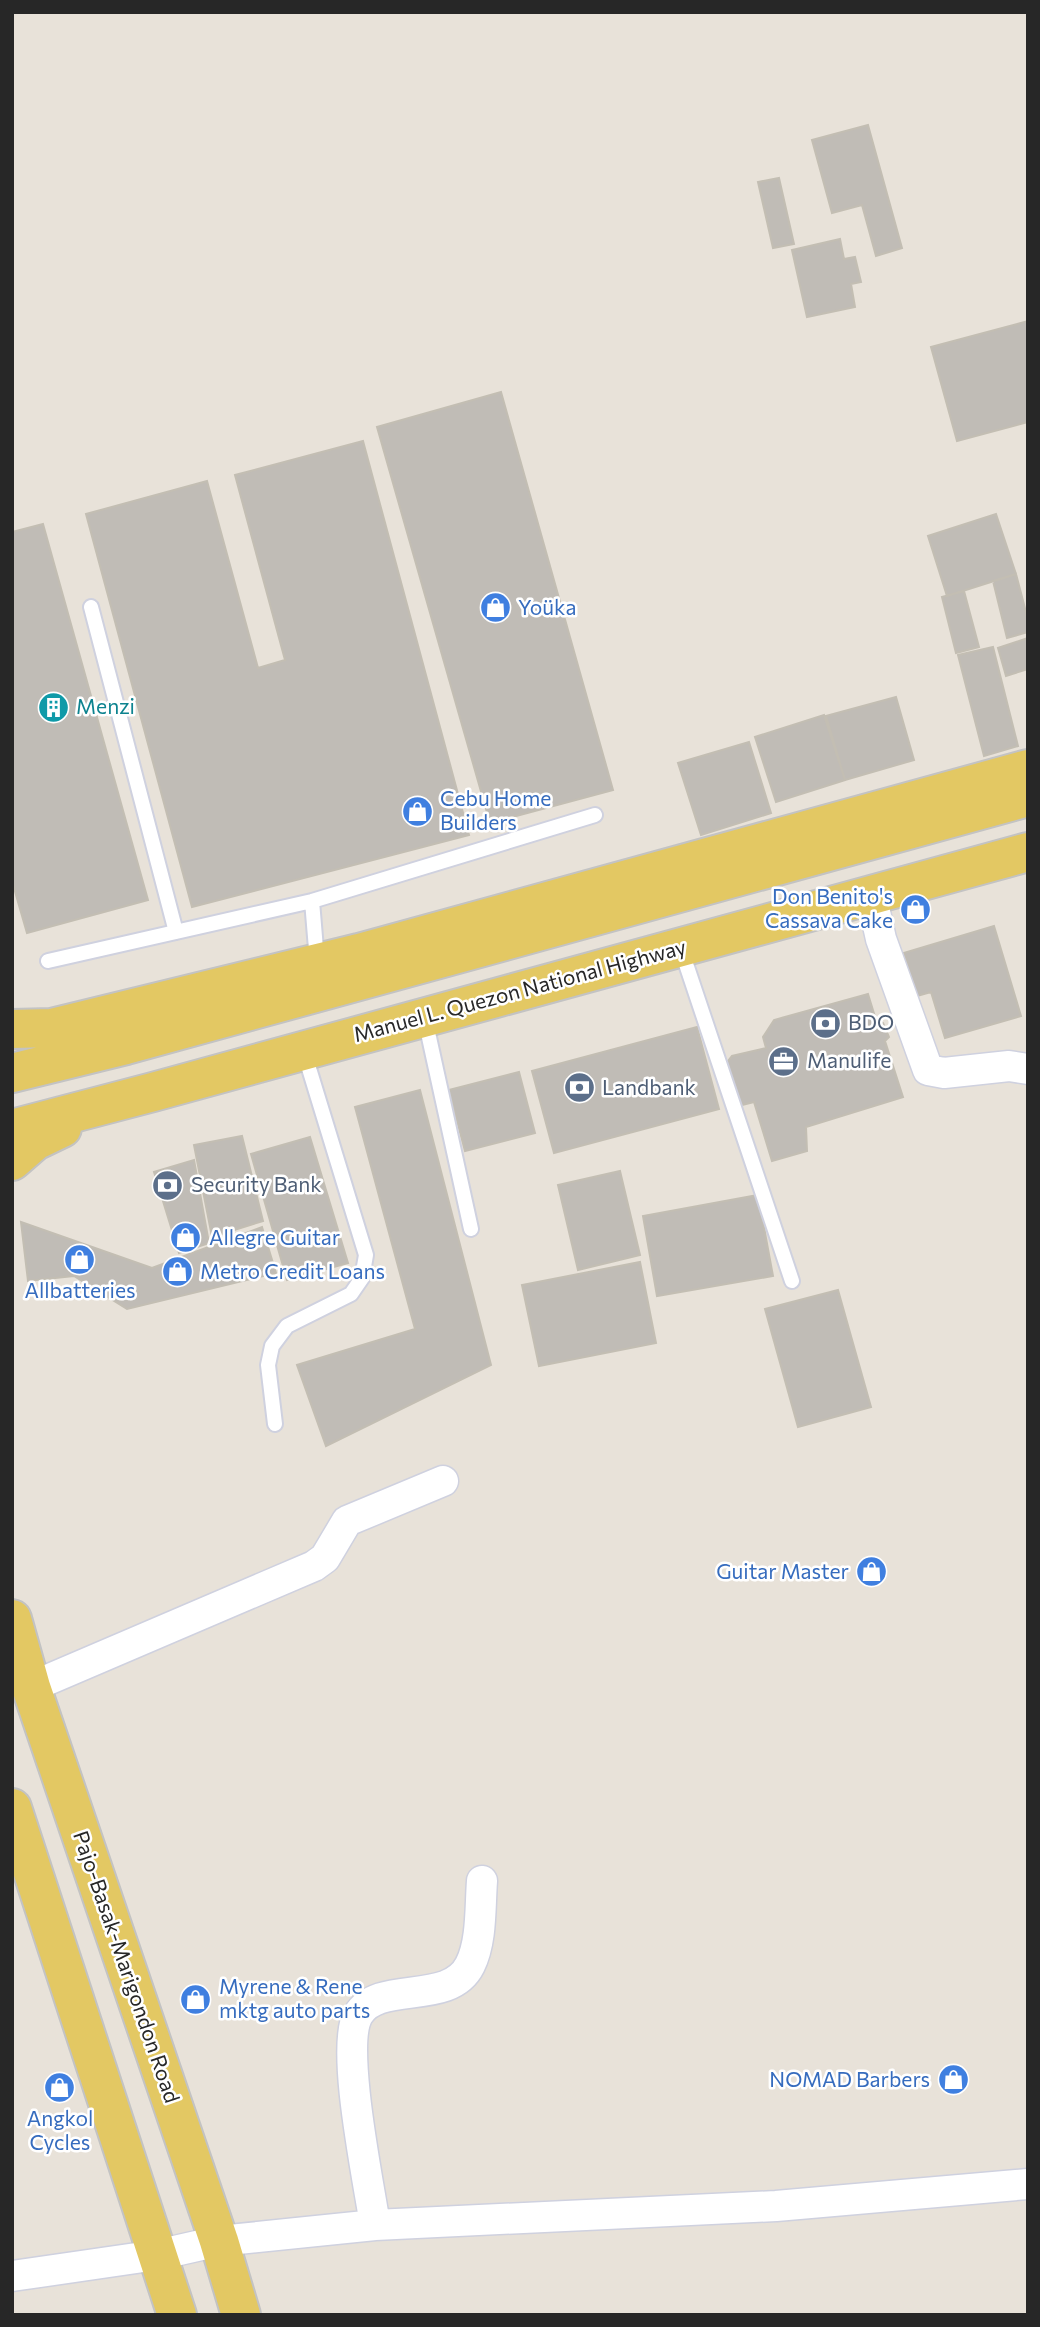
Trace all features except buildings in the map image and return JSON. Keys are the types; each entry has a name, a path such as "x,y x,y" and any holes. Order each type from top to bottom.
{"main road":[{"path":"12,1029 52,1028 317,963 1028,769"},
{"path":"12,1073 125,1045 1028,797"},
{"name":"Manuel L. Quezon National Highway","path":"12,1129 153,1093 1028,852"},
{"path":"12,1161 44,1136 153,1093"},
{"name":"Pajo-Basak-Marigondon Road","path":"12,1619 30,1687 219,2241 241,2315"},
{"path":"12,1808 177,2315"}],"street":[{"path":"871,894 881,939 928,1070 944,1073 1009,1066 1028,1069"},
{"path":"30,1687 314,1566 325,1558 347,1521 443,1481"},
{"path":"375,2225 353,2080 352,2035 358,2014 375,1999 426,1991 455,1982 470,1966 477,1940 482,1881"},
{"path":"12,2276 158,2255 219,2241 375,2225 776,2206 1028,2184"}],"lane":[{"path":"91,607 176,932"},
{"path":"48,961 312,901 595,815"},
{"path":"312,901 317,963"},
{"path":"681,947 792,1281"},
{"path":"425,1018 471,1229"},
{"path":"275,1424 268,1365 272,1346 287,1326 351,1294 362,1278 366,1255 304,1051"}],"place":[{"name":"Yoüka","path":"495,608"},
{"name":"Menzi","path":"53,707"},
{"name":"Cebu Home Builders","path":"417,811"},
{"name":"Don Benito's Cassava Cake","path":"916,909"},
{"name":"BDO","path":"825,1023"},
{"name":"Manulife","path":"784,1061"},
{"name":"Landbank","path":"579,1088"},
{"name":"Security Bank","path":"168,1185"},
{"name":"Allegre Guitar","path":"186,1238"},
{"name":"Allbatteries","path":"80,1259"},
{"name":"Metro Credit Loans","path":"177,1272"},
{"name":"Guitar Master","path":"872,1572"},
{"name":"Myrene & Rene mktg auto parts","path":"196,1999"},
{"name":"NOMAD Barbers","path":"953,2080"},
{"name":"Angkol Cycles","path":"60,2087"}]}
